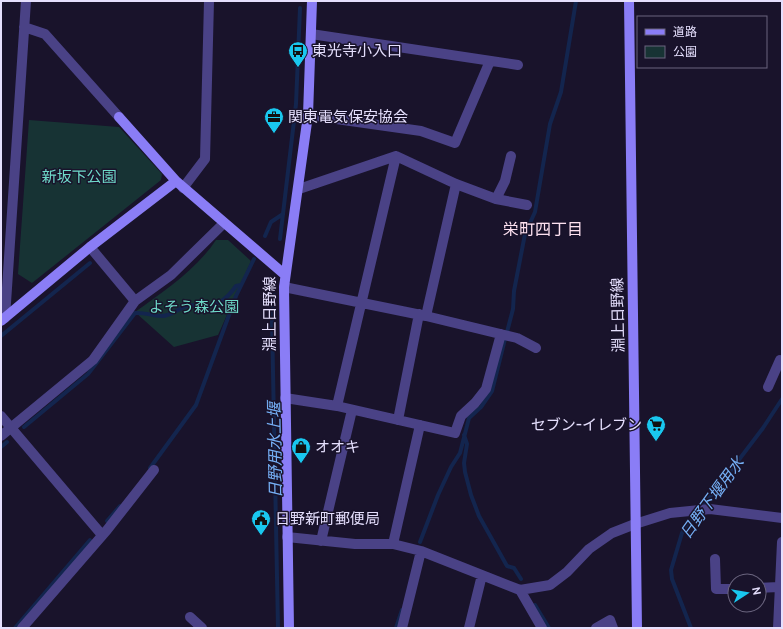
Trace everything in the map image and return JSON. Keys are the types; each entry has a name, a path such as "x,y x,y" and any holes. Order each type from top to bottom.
{"main road":[{"name":"淵上日野線","path":"289,628 284,274 299,189 308,115 312,1"},
{"name":"淵上日野線","path":"629,1 637,628"},
{"path":"119,117 180,184 284,274"},
{"path":"3,319 90,248 180,184"}],"street":[{"path":"3,319 26,1"},
{"path":"180,184 205,159 209,1"},
{"path":"24,27 45,34 119,117"},
{"path":"312,34 518,65"},
{"path":"308,115 422,131 455,143 490,61"},
{"path":"299,189 396,156 456,184 496,199 527,205"},
{"path":"337,406 396,156"},
{"path":"496,199 506,181 511,156"},
{"path":"398,420 422,315 456,184"},
{"path":"1,436 93,360 135,302 171,275 224,223"},
{"path":"90,248 135,302"},
{"path":"284,287 422,315 501,334 517,338 536,348"},
{"path":"285,398 337,406 455,433 461,416 475,403 486,389 501,334"},
{"path":"768,387 780,360 782,361"},
{"path":"321,540 352,410"},
{"path":"1,416 102,535"},
{"path":"393,544 420,425"},
{"path":"22,628 102,535 154,470"},
{"path":"287,537 355,544 393,544 421,551 520,590 550,585 567,572 589,549 612,533 670,513 707,510 782,518"},
{"path":"778,628 782,542"},
{"path":"402,628 421,551"},
{"path":"715,559 716,589 727,589"},
{"path":"469,628 482,575"},
{"path":"767,588 779,587"},
{"path":"520,590 542,628"},
{"path":"190,617 202,628"},
{"path":"596,628 610,620 613,628"}],"green space":[{"name":"新坂下公園","path":"29,120 119,127 162,174 161,180 32,283 18,274"},
{"name":"よそう森公園","path":"216,240 228,240 251,261 218,335 174,347 135,312 168,288 189,270 208,251"}],"waterway":[{"path":"507,332 513,309 514,291 525,234 535,212 550,124 561,92 576,1"},
{"name":"日野用水上堰","path":"280,239 296,104 300,8"},
{"path":"265,236 271,222 283,214"},
{"path":"150,468 196,405 236,296 254,259"},
{"path":"1,336 90,263"},
{"path":"24,427 88,374 135,313 166,316 187,306 212,306 229,295 236,286 241,285"},
{"name":"日野用水上堰","path":"274,295 272,320 278,628"},
{"path":"420,542 438,495 451,467 460,453 469,418 481,407 492,391 505,339"},
{"name":"日野下堰用水","path":"691,628 672,579 671,570 682,533 763,428 782,399"},
{"path":"464,435 467,444 464,463 465,472 471,495 479,516 507,566 514,568 521,579"},
{"path":"1,447 7,442"},
{"path":"107,521 120,506"},
{"path":"15,628 90,540"},
{"path":"535,605 549,628"},
{"path":"396,628 402,610"}],"place":[{"name":"東光寺小入口","path":"298,68"},
{"name":"関東電気保安協会","path":"274,134"},
{"name":"セブン-イレブン","path":"656,442"},
{"name":"オオキ","path":"301,464"},
{"name":"日野新町郵便局","path":"261,536"}],"district":[{"name":"栄町四丁目","path":"543,229"}]}
